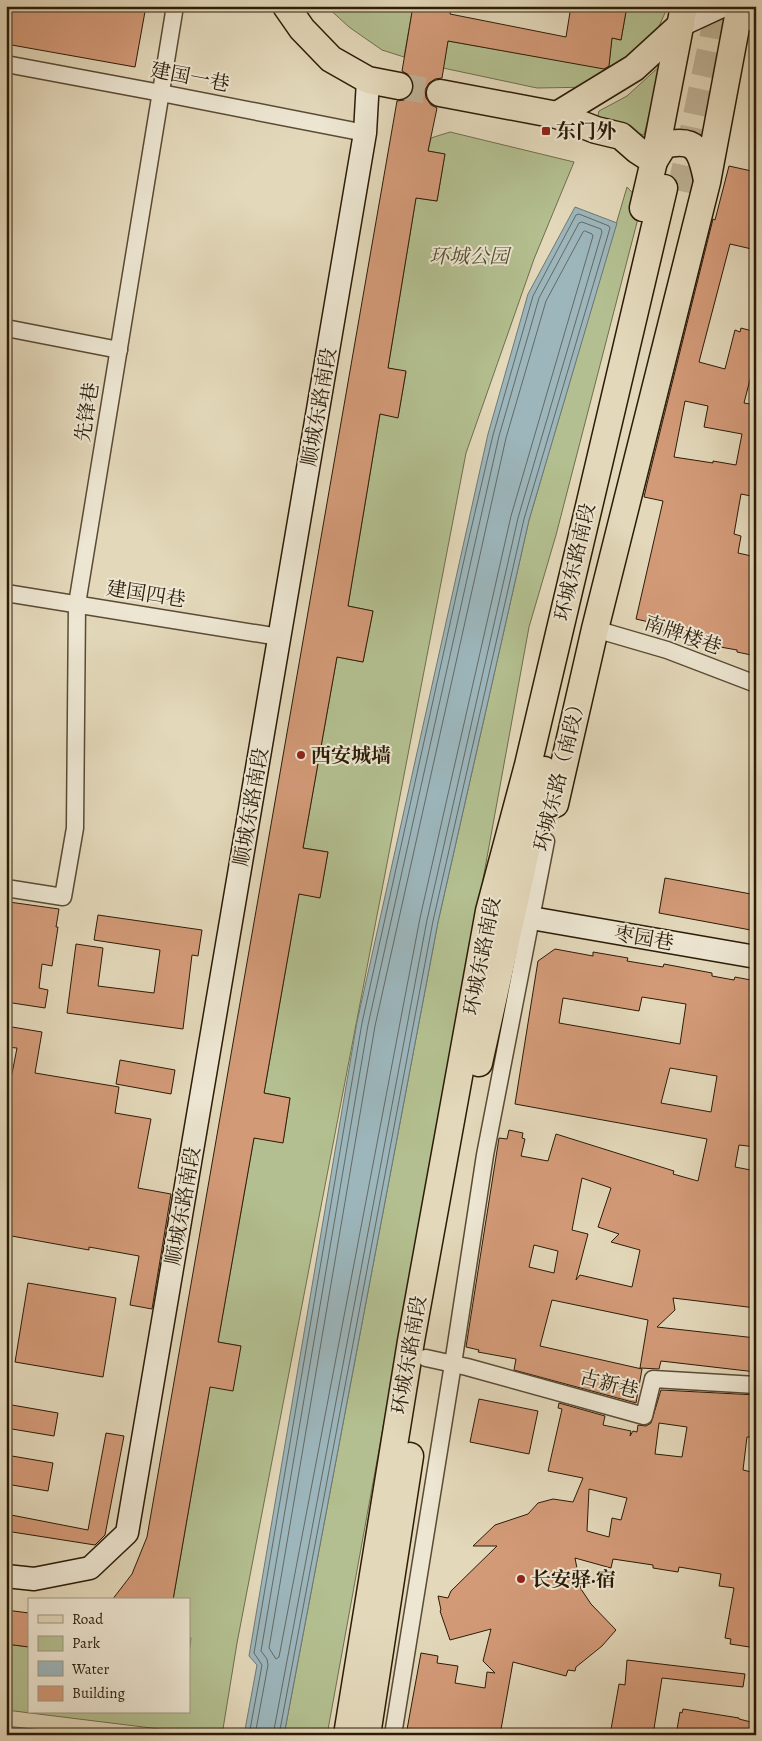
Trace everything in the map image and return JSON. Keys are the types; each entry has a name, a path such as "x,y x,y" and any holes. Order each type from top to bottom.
{"main road":[{"path":"286,6 302,29 331,59 368,80 399,86"},
{"name":"环城东路（南段）","path":"511,914 546,841 595,629 707,182 740,6"},
{"path":"557,114 634,68 682,15"},
{"name":"环城东路（南段）","path":"511,914 541,630 566,536 654,161 682,15"},
{"path":"440,92 557,114 596,130 622,136 637,150 654,161 664,145 686,142 697,149 703,162 707,182"},
{"name":"环城东路南段","path":"367,1735 459,1157 672,190"},
{"name":"环城东路南段","path":"347,1735 411,1341 511,914"}],"street":[{"name":"先锋巷","path":"6,888 63,897 74,828 77,604 175,6"},
{"path":"682,15 722,6"},
{"path":"747,6 756,20"},
{"name":"建国一巷","path":"6,64 161,92 365,133"},
{"name":"顺城东路南段","path":"6,1576 34,1579 90,1568 127,1532 365,133 368,80"},
{"path":"6,328 119,350"},
{"name":"建国四巷","path":"6,594 280,637"},
{"name":"南牌楼巷","path":"595,629 668,650 756,684"},
{"path":"393,1735 487,1146 511,914"},
{"name":"枣园巷","path":"511,914 756,957"},
{"name":"古新巷","path":"426,1358 644,1416 653,1379 756,1385"}],"green space":[{"path":"326,6 413,7 404,57 382,50 349,27"},
{"path":"627,6 668,6 653,40 596,87 537,88 443,68 448,41 608,69 612,38 621,40"},
{"path":"662,64 644,135 596,124 599,111 627,96"},
{"name":"环城公园","path":"450,132 574,162 534,259 466,453 237,1643 222,1735 208,1735 38,1714 190,1714 190,1598 173,1598 210,1387 241,1346 218,1342 254,1138 283,1142 290,1098 264,1093 299,894 320,897 328,852 303,848 337,657 363,662 373,611 348,606 380,414 398,417 406,372 388,368 416,198 437,201 445,154 428,151 431,138"},
{"path":"627,187 642,203 556,535 529,627 327,1735 284,1735 438,922 529,520"},
{"name":"环城公园","path":"6,1644 28,1647 28,1713 6,1710"}],"water":[{"path":"575,207 617,223 529,520 438,922 284,1735 244,1735 257,1665 249,1656 357,1022 488,434 528,294"},
{"path":"6,1726 69,1733 75,1735 6,1735"}],"building":[{"path":"6,6 146,6 135,67 6,44"},
{"name":"西安城墙","path":"413,6 452,6 450,14 566,37 571,6 627,6 621,40 612,38 609,66 604,69 448,41 442,78 435,79 429,83 425,90 426,98 431,105 437,108 428,151 445,154 437,201 416,198 388,368 406,371 398,418 380,414 348,606 373,611 363,662 337,657 303,848 328,852 320,898 299,894 264,1093 290,1098 283,1143 254,1138 218,1342 241,1346 233,1391 210,1387 173,1598 114,1598 132,1574 147,1537 397,101 404,100 410,96 414,88 413,81 409,75 402,71"},
{"path":"729,166 756,172 756,250 730,244 699,362 725,369 735,330 740,332 741,328 756,332 756,356 744,403 756,405 756,497 741,494 734,534 741,536 738,553 756,557 756,656 737,652 737,650 673,637 674,634 648,628 649,622 636,619 663,501 644,497 713,219 715,220","holes":["685,401 708,406 704,427 742,434 736,465 674,457"]},
{"path":"665,878 751,894 750,897 756,898 756,931 659,913"},
{"path":"9,902 59,909 52,966 42,964 39,988 48,990 45,1008 6,1002 6,919"},
{"path":"98,915 202,930 198,956 192,955 183,1029 67,1013 76,944 103,948 98,986 154,993 160,950 94,940"},
{"path":"555,949 593,956 593,952 628,958 627,961 663,967 664,964 712,973 712,976 734,980 735,977 756,981 756,1147 739,1145 735,1167 756,1171 756,1308 673,1298 675,1310 657,1327 756,1338 756,1372 661,1361 659,1369 640,1368 648,1320 552,1300 540,1346 642,1369 636,1403 514,1370 516,1359 478,1352 479,1350 466,1347 499,1138 507,1139 509,1130 523,1133 522,1138 525,1139 521,1156 548,1161 556,1134 674,1171 673,1174 698,1181 707,1139 515,1104 538,961","holes":["642,997 686,1004 680,1044 559,1023 563,998 639,1011","670,1068 717,1076 711,1112 661,1103","582,1178 611,1188 598,1227 619,1234 611,1242 640,1250 632,1287 580,1275 576,1280 588,1234 572,1230","534,1245 558,1251 554,1273 529,1267"]},
{"path":"6,1026 42,1032 35,1073 119,1087 115,1113 151,1119 138,1188 171,1194 152,1309 130,1305 139,1256 89,1247 89,1250 6,1235 6,1104 17,1048 6,1047"},
{"path":"120,1060 175,1070 171,1094 116,1084"},
{"path":"28,1283 116,1298 103,1377 15,1362"},
{"path":"661,1390 756,1395 756,1437 747,1437 743,1470 756,1473 756,1648 730,1644 731,1639 725,1638 734,1588 719,1586 721,1574 679,1567 678,1572 653,1568 653,1565 613,1559 611,1568 575,1558 581,1589 591,1604 616,1630 602,1646 576,1667 575,1671 568,1670 566,1676 513,1662 500,1735 406,1735 421,1653 438,1656 437,1663 458,1666 455,1683 485,1688 487,1672 495,1673 483,1661 491,1629 450,1640 440,1611 438,1596 448,1598 451,1591 497,1546 473,1546 495,1525 528,1514 538,1503 553,1499 573,1502 583,1478 548,1471 562,1409 558,1408 559,1403 605,1416 603,1425 631,1431 630,1436 633,1431 637,1432 638,1425 646,1426 651,1423","holes":["659,1423 687,1427 682,1457 655,1454","589,1489 627,1498 621,1520 612,1518 609,1537 587,1531"]},
{"path":"479,1399 538,1411 529,1454 470,1442"},
{"path":"6,1404 58,1413 54,1436 6,1428"},
{"path":"106,1433 124,1436 105,1535 95,1545 6,1531 6,1514 88,1530"},
{"path":"6,1455 53,1463 48,1491 6,1484"},
{"path":"6,1610 28,1613 28,1647 6,1644"},
{"path":"627,1660 745,1674 743,1687 662,1678 653,1735 610,1735 619,1684 625,1685"},
{"path":"683,1709 739,1718 751,1722 749,1735 676,1735 680,1712 682,1713"}],"tunnel":[{"path":"680,191 718,6"},
{"path":"399,86 440,93"}],"place":[{"name":"东门外","path":"546,131"},
{"name":"西安城墙","path":"301,755"},
{"name":"长安驿·宿","path":"521,1579"}]}
